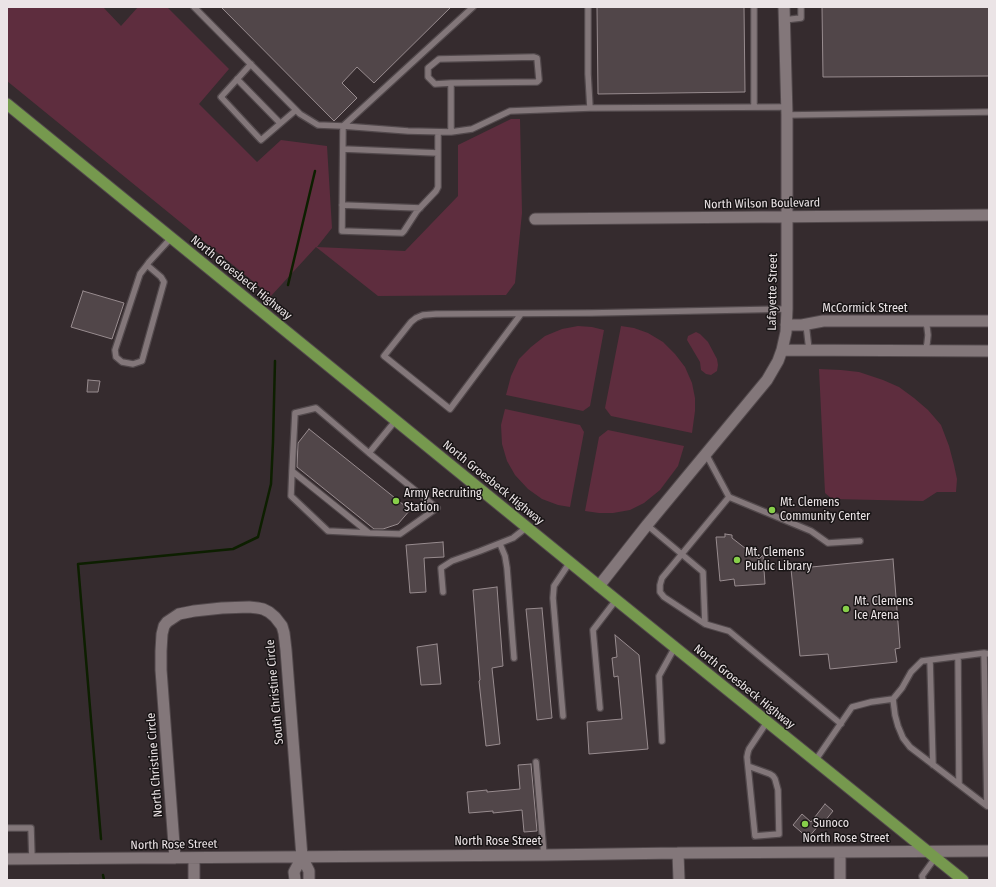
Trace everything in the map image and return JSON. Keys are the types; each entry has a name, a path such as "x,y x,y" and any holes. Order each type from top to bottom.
{"main road":[{"name":"North Groesbeck Highway","path":"7,104 962,880"}],"street":[{"name":"Lafayette Street","path":"599,586 647,525 767,380 778,361 782,350 787,308 787,111 784,7"},
{"name":"North Wilson Boulevard","path":"535,219 989,214"},
{"name":"McCormick Street","path":"786,325 823,321 989,321"},
{"path":"782,350 989,351"},
{"name":"South Christine Circle","path":"161,670 162,634 164,626 167,622 179,614 222,608 250,607 264,609 279,621 284,633 286,650 302,857"},
{"name":"North Christine Circle","path":"161,670 175,858"},
{"name":"North Rose Street","path":"7,859 840,852 931,855 989,851"},
{"path":"840,852 840,880"},
{"path":"678,853 678,880"},
{"path":"295,880 294,872 302,857"},
{"path":"302,857 309,871 309,880"},
{"path":"194,858 194,880"}],"lane":[{"path":"194,7 300,114 318,125 408,131 451,132 472,129 510,111 590,108 754,107 787,111 989,112"},
{"path":"438,132 438,188 417,211 404,231 402,233 342,231 343,126 473,7"},
{"path":"588,7 588,74 590,108"},
{"path":"754,7 754,107"},
{"path":"784,20 801,18 801,7"},
{"path":"537,58 537,82 451,83 435,84 428,77 428,68 439,59 537,58"},
{"path":"251,64 221,97 261,140 296,110"},
{"path":"237,79 280,123"},
{"path":"451,83 451,132"},
{"path":"343,149 438,153"},
{"path":"342,205 420,208"},
{"path":"147,265 161,277 164,282 142,361 133,364 122,362 116,356 116,350 140,274 147,265 171,238"},
{"path":"521,314 450,409 384,356 411,322 420,316 436,314 591,313 787,308"},
{"name":"McCormick Street","path":"925,321 928,335 925,351"},
{"name":"McCormick Street","path":"806,324 809,350"},
{"path":"316,408 369,453 437,508 400,534 328,531 291,496 295,413 316,408"},
{"path":"369,453 396,420"},
{"path":"706,454 730,497 811,531 828,543 860,541"},
{"path":"292,471 369,533"},
{"path":"730,497 662,578 660,592 664,597 705,624 729,631 841,724"},
{"path":"647,525 703,572 705,624"},
{"path":"443,592 441,568 452,561 480,552 513,538 527,527"},
{"path":"500,544 505,556 507,568 514,658"},
{"path":"563,716 553,598 554,586 570,562"},
{"path":"600,708 593,630 616,600"},
{"path":"662,741 659,676 675,647"},
{"path":"815,760 852,707 892,699 902,688 911,672 922,661 987,654 988,806"},
{"path":"958,656 959,784"},
{"path":"930,660 933,765"},
{"path":"892,699 895,715 903,738 910,747 988,806"},
{"path":"748,766 770,774 775,779 778,790 779,834 755,836 747,757 748,752 768,722"},
{"path":"536,762 544,855"},
{"path":"7,828 31,828 32,859"},
{"path":"923,880 922,876 931,855"}],"shaded area":[{"path":"7,7 103,7 121,26 138,7 167,7 229,69 199,104 257,162 281,140 327,146 332,228 317,247 405,251 458,196 458,145 511,119 520,119 522,213 515,283 506,295 378,296 316,247 271,296 7,81"},
{"path":"578,326 604,330 590,406 583,411 506,395 511,376 519,359 531,347 545,336 562,329"},
{"path":"621,326 634,328 648,333 663,342 685,367 692,383 695,398 692,433 611,416 605,408"},
{"path":"696,332 708,342 717,359 717,371 711,375 706,374 701,370 700,362 687,340 688,336"},
{"path":"819,369 859,372 883,380 899,387 928,410 941,425 949,446 957,479 956,492 937,492 923,501 832,499 825,493"},
{"path":"505,409 580,425 584,432 570,507 558,505 542,499 528,489 515,475 507,461 502,444 501,425"},
{"path":"608,430 684,446 678,466 660,490 644,503 630,510 613,513 585,511 599,437"}],"building":[{"path":"221,7 451,7 374,83 357,67 342,83 357,98 334,121"},
{"path":"597,7 744,7 745,92 598,94"},
{"path":"822,7 989,7 989,76 823,77"},
{"path":"83,291 124,303 112,339 71,327"},
{"path":"88,380 100,381 98,392 87,392"},
{"path":"309,429 410,510 398,524 383,529 374,529 297,467 298,443"},
{"name":"Mt. Clemens Public Library","path":"725,534 732,535 732,538 759,559 763,555 765,584 735,586 734,579 720,581 716,537 725,537"},
{"path":"443,542 444,557 424,558 426,592 410,593 406,545"},
{"name":"Mt. Clemens Ice Arena","path":"893,559 900,648 895,649 897,662 830,669 828,654 800,656 791,569"},
{"path":"497,587 503,666 492,668 500,744 486,746 479,681 473,590"},
{"path":"542,608 552,718 537,720 526,609"},
{"path":"615,635 639,655 648,749 589,754 587,722 622,719 618,676 614,677 612,658 617,657"},
{"path":"437,644 441,684 421,685 417,647"},
{"path":"531,764 537,831 524,832 522,810 493,813 493,811 469,813 467,792 520,789 518,765"},
{"path":"825,804 833,811 820,827 819,825 808,838 793,825 802,814 811,822"}],"waterway":[{"path":"288,285 315,171"},
{"path":"101,839 78,564 233,549 258,537 271,484 275,361"},
{"path":"103,875 104,880"}],"place":[{"name":"Army Recruiting Station","path":"396,501"},
{"name":"Mt. Clemens Community Center","path":"772,510"},
{"name":"Mt. Clemens Public Library","path":"737,560"},
{"name":"Mt. Clemens Ice Arena","path":"846,609"},
{"name":"Sunoco","path":"805,824"}]}
